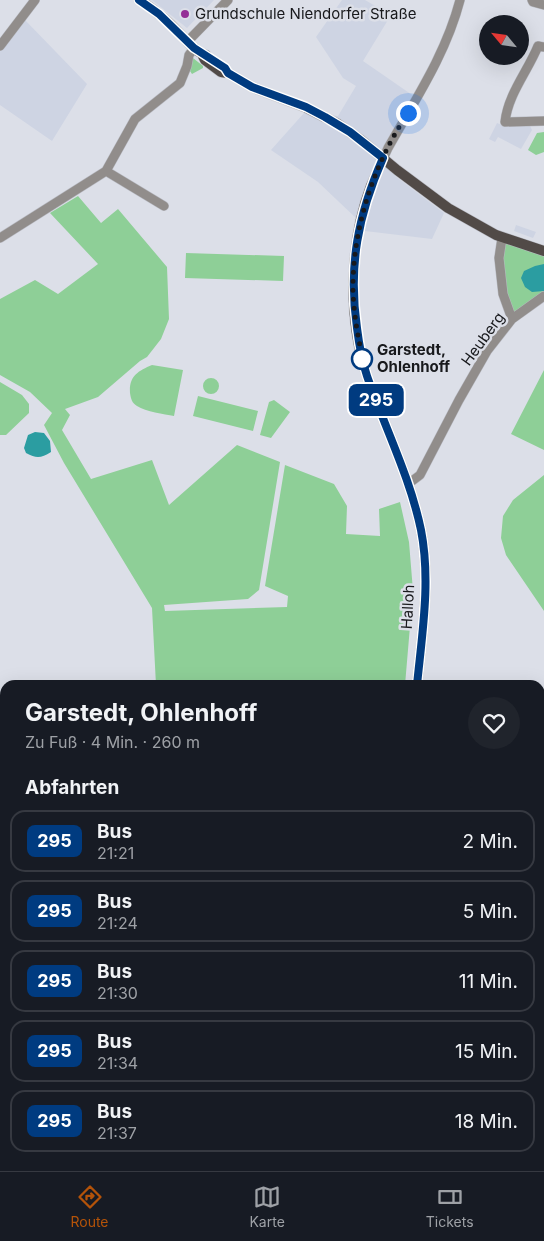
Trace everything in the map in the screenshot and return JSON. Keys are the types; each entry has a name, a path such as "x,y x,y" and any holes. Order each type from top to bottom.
{"main road":[{"path":"139,0 159,14 194,48 225,68 228,73 252,87 306,107 325,117 350,132 412,182 448,208 502,238 544,252"},
{"name":"Halloh","path":"383,158 371,186 362,216 355,252 353,291 364,365 408,482 421,530 425,568 425,603 417,680"}],"street":[{"path":"0,46 35,0"},
{"path":"0,238 106,171 136,119 180,83 189,55 228,0"},
{"path":"383,158 440,56 460,0"},
{"path":"532,0 532,2 544,5"},
{"path":"544,47 538,46 532,61 519,81 506,112 505,122 544,121"},
{"path":"532,61 544,54"},
{"path":"106,171 164,206"},
{"path":"502,238 499,258 503,294 512,319"},
{"name":"Heuberg","path":"408,482 420,475 487,351 512,319 544,296"}],"shaded area":[{"name":"Grundschule Niendorfer Straße","path":"152,0 214,0 187,28"},
{"path":"342,0 365,0 391,15 363,61 418,99 388,152 395,176 444,213 432,239 365,231 357,219 318,182 271,150 304,113 338,116 356,86 343,78 316,37"},
{"path":"24,19 87,84 52,141 0,105 0,47"},
{"path":"497,123 504,126 530,126 532,130 521,149 498,137 495,142 489,139"},
{"path":"516,225 536,232 533,238 514,231"}],"green space":[{"path":"193,58 203,68 192,74 190,71"},
{"path":"544,132 544,152 536,155 528,150 537,133"},
{"path":"78,196 101,223 118,209 167,267 169,319 161,339 147,357 98,397 65,409 70,415 62,430 91,479 152,460 169,505 237,445 280,462 259,590 248,599 164,605 165,611 287,607 288,596 265,586 285,465 334,484 347,506 346,534 380,536 379,509 400,502 409,542 413,591 405,680 156,680 152,608 64,463 44,425 52,413 30,392 0,375 0,299 35,280 58,294 98,264 50,213"},
{"path":"504,242 544,255 544,294 514,316 506,296 501,257"},
{"path":"186,253 284,256 283,281 185,278"},
{"path":"152,365 183,370 174,416 145,410 135,405 132,401 130,387 133,378 139,372"},
{"path":"544,370 544,450 511,434"},
{"path":"211,378 219,386 211,394 203,386"},
{"path":"0,382 22,395 29,404 29,413 6,435 0,435"},
{"path":"198,396 258,411 253,431 193,416"},
{"path":"274,400 290,412 271,438 260,435 269,402"},
{"path":"544,475 544,611 506,555 501,538 503,516 513,500"}],"water":[{"path":"544,264 544,291 532,292 525,287 521,278 524,271"},
{"path":"35,432 44,433 50,441 51,452 44,456 33,456 26,453 24,448 28,435"}],"bus line":[{"name":"295","path":"139,0 159,14 194,48 225,68 236,79 306,107 325,117 350,132 383,158 371,186 362,216 355,252 353,291 359,343 367,375 412,492 424,546 425,603 418,680"}],"place":[{"name":"Grundschule Niendorfer Straße","path":"185,14"},
{"name":"Garstedt, Ohlenhoff","path":"362,359"}],"route":[{"path":"362,359 353,291 355,252 362,216 371,186 388,148 408,113"}]}
